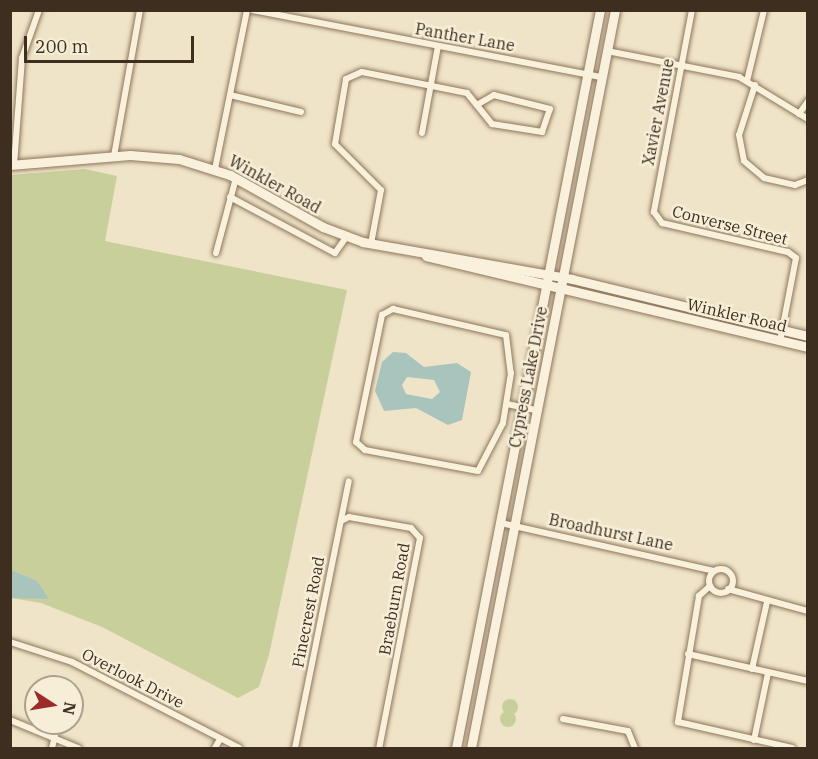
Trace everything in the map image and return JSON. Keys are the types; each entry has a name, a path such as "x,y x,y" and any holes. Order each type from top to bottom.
{"main road":[{"name":"Cypress Lake Drive","path":"456,748 600,10"},
{"name":"Cypress Lake Drive","path":"471,748 615,10"},
{"name":"Winkler Road","path":"12,165 114,156 164,157 215,168 346,237 371,244 548,275 807,336"},
{"name":"Winkler Road","path":"416,252 454,267 807,347"},
{"path":"706,324 712,319 757,324"}],"street":[{"path":"12,165 22,58 39,10"},
{"path":"114,156 140,10"},
{"path":"215,168 247,10"},
{"name":"Panther Lane","path":"253,10 602,77"},
{"name":"Xavier Avenue","path":"657,219 654,206 692,10"},
{"path":"747,81 764,10"},
{"path":"422,133 438,46"},
{"path":"607,51 681,65 747,81 807,119"},
{"path":"371,244 381,190 335,144 345,82 358,72 467,93 492,124 542,132 550,109 494,94 477,105"},
{"path":"755,86 739,135 744,161 764,178 795,184 807,180"},
{"path":"230,95 301,112"},
{"path":"799,114 807,101"},
{"path":"216,253 236,178"},
{"path":"230,197 335,253 346,237"},
{"name":"Converse Street","path":"657,219 796,258 783,330"},
{"path":"393,309 506,335 511,373 506,407 478,471 359,447 356,442 382,315 393,309"},
{"path":"780,341 783,330"},
{"path":"506,407 536,410"},
{"name":"Pinecrest Road","path":"295,748 349,481"},
{"name":"Braeburn Road","path":"341,521 349,517 411,528 420,538 379,748"},
{"name":"Broadhurst Lane","path":"501,523 714,571"},
{"path":"728,589 728,572 714,571 710,586 699,596 678,722 792,748"},
{"path":"710,586 721,592 728,589 767,602 807,610"},
{"path":"752,669 767,602"},
{"name":"Overlook Drive","path":"10,642 72,662 239,748"},
{"path":"688,654 807,681"},
{"path":"471,673 485,676"},
{"path":"754,740 768,673"},
{"path":"563,719 623,729 633,737 635,748"},
{"path":"10,720 55,736 78,748"},
{"path":"52,748 55,736"},
{"path":"215,748 220,739"}],"green space":[{"path":"85,169 117,176 105,241 347,290 269,655 259,687 238,698 102,627 41,603 11,598 11,175"},
{"path":"510,699 518,707 510,715 502,707"},
{"path":"508,711 516,719 508,727 500,719"}],"water":[{"path":"393,352 406,353 424,367 457,363 471,372 462,420 448,425 416,408 384,411 375,391 382,362","holes":["407,377 434,380 440,392 432,399 406,394 402,385"]},
{"path":"11,570 37,581 49,599 11,598"}]}
